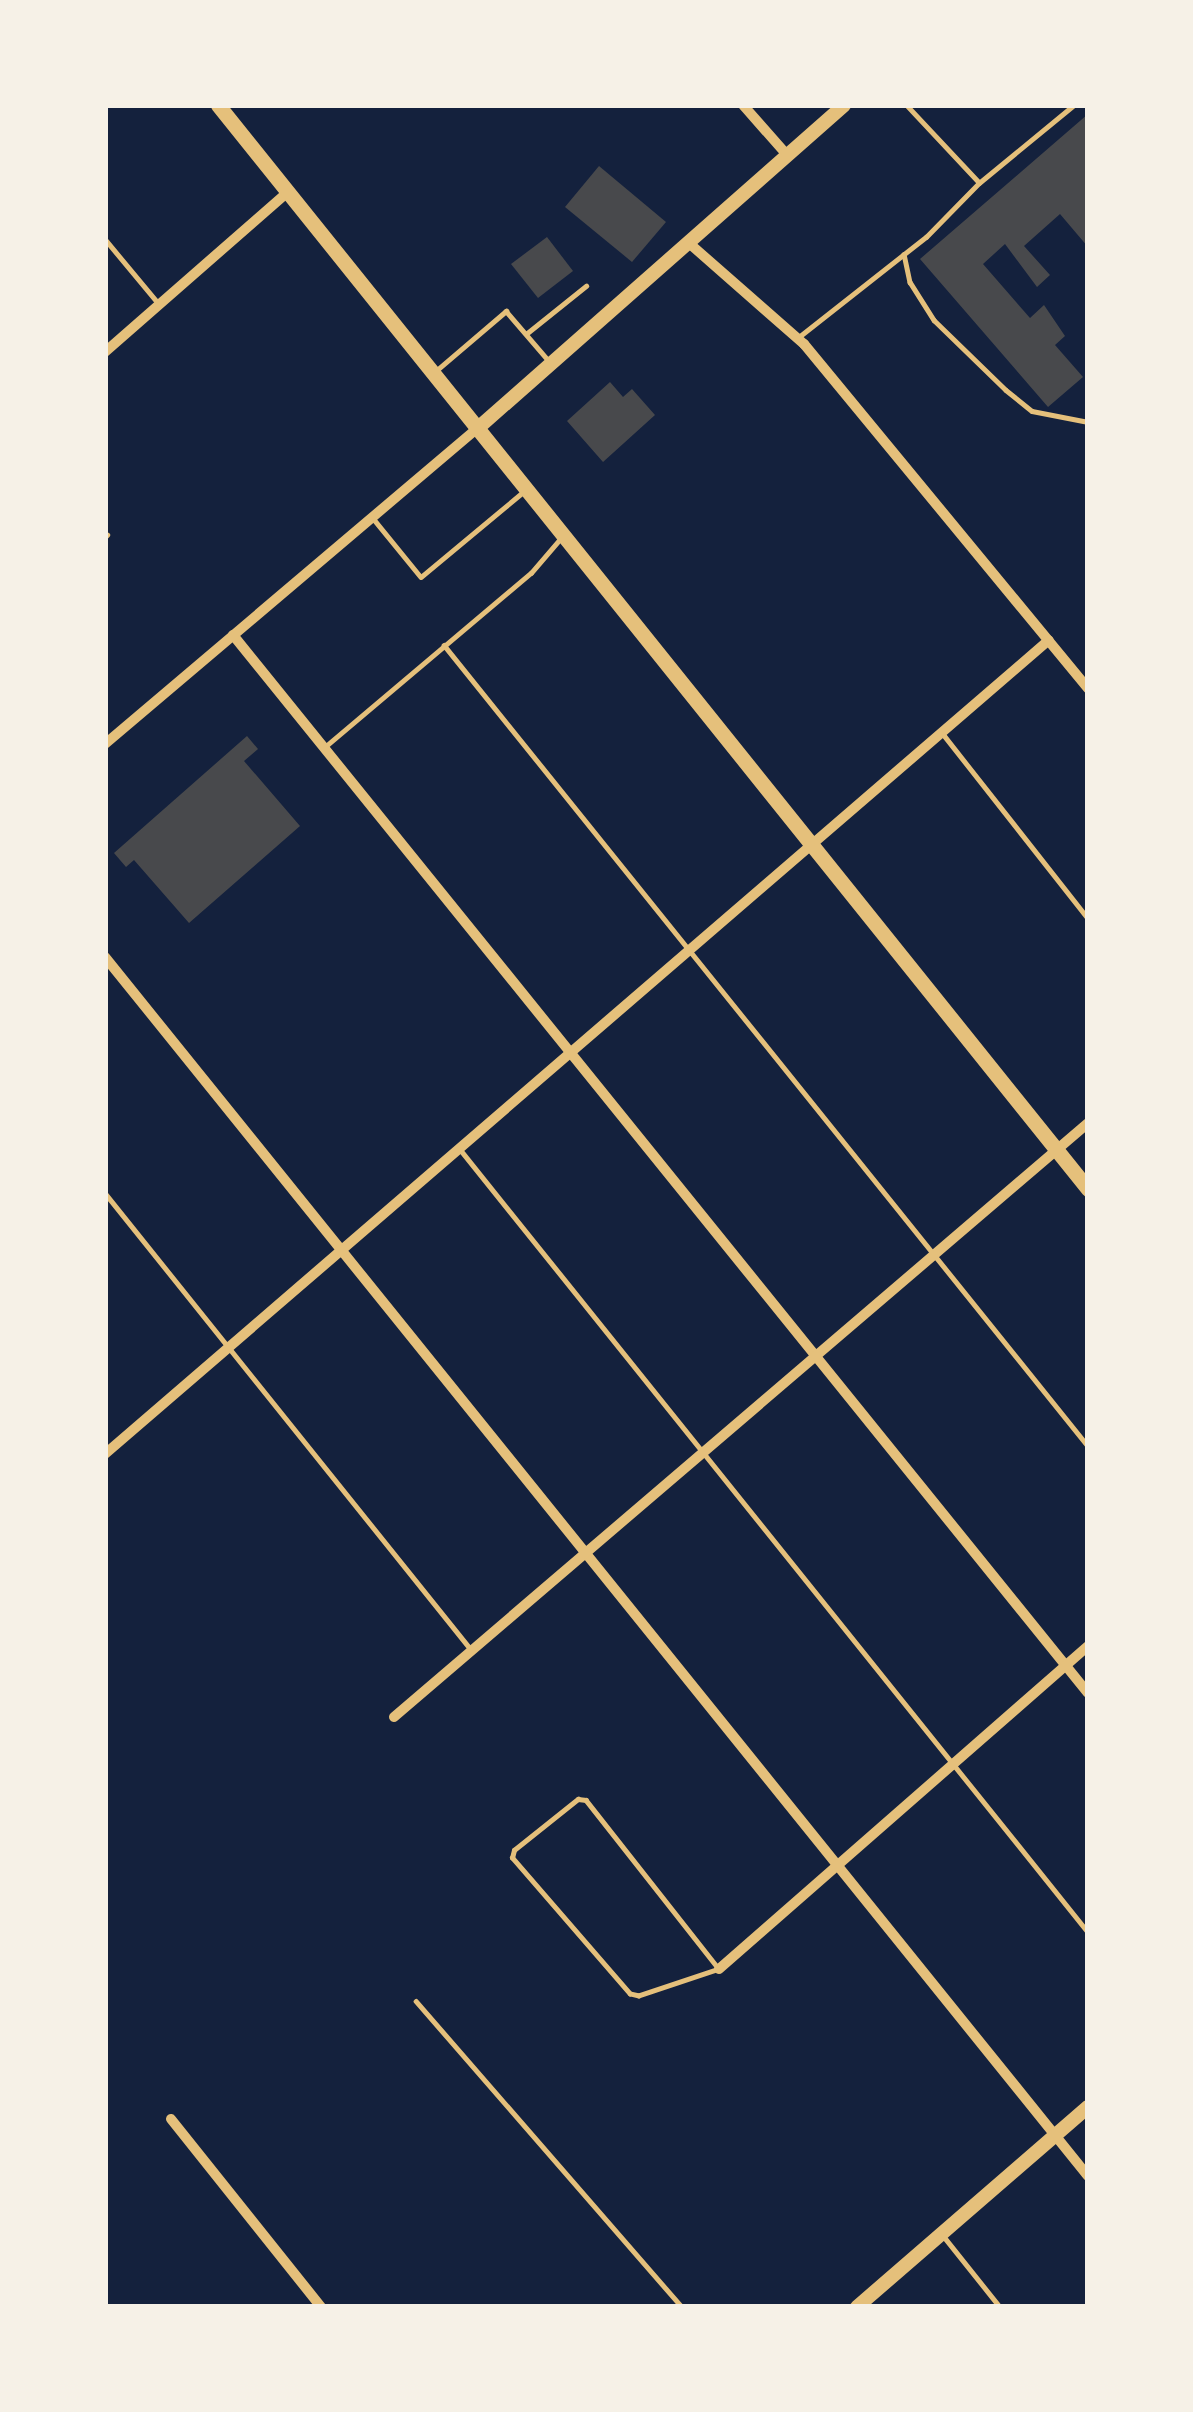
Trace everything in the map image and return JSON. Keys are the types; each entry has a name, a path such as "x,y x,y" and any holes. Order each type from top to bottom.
{"main road":[{"path":"218,105 1088,1189"}],"street":[{"path":"743,105 788,156"},
{"path":"105,744 553,365 844,105"},
{"path":"105,352 288,192"},
{"path":"690,244 797,338 1088,689"},
{"path":"233,635 1088,1693"},
{"path":"108,1446 1049,640"},
{"path":"105,957 1088,2176"},
{"path":"394,1717 1088,1123"},
{"path":"719,1969 1088,1646"},
{"path":"857,2307 1088,2107"},
{"path":"171,2119 321,2307"}],"lane":[{"path":"906,105 979,182"},
{"path":"797,338 904,254 979,182 1074,105"},
{"path":"105,239 159,304"},
{"path":"904,254 910,282 934,320 1006,390 1032,411 1088,422"},
{"path":"526,334 586,286"},
{"path":"434,373 506,311 553,365"},
{"path":"372,517 422,577 526,489"},
{"path":"325,747 531,573 564,535"},
{"path":"444,646 691,947 1088,1446"},
{"path":"942,732 1088,918"},
{"path":"459,1148 1088,1932"},
{"path":"105,1192 471,1651"},
{"path":"578,1799 586,1800 719,1969 640,1996 630,1994 512,1858 514,1850 578,1799"},
{"path":"416,2001 682,2307"},
{"path":"942,2234 1000,2307"}],"building":[{"path":"1088,114 1088,247 1060,214 1024,246 1050,275 1037,287 1005,244 983,264 1030,318 1044,305 1065,336 1055,345 1083,377 1048,407 920,259"},
{"path":"599,166 666,222 632,262 565,207"},
{"path":"547,237 573,271 538,298 511,264"},
{"path":"610,382 623,397 632,389 655,415 603,462 567,421"},
{"path":"247,736 258,749 244,761 300,826 189,923 134,860 126,867 114,853"}]}
